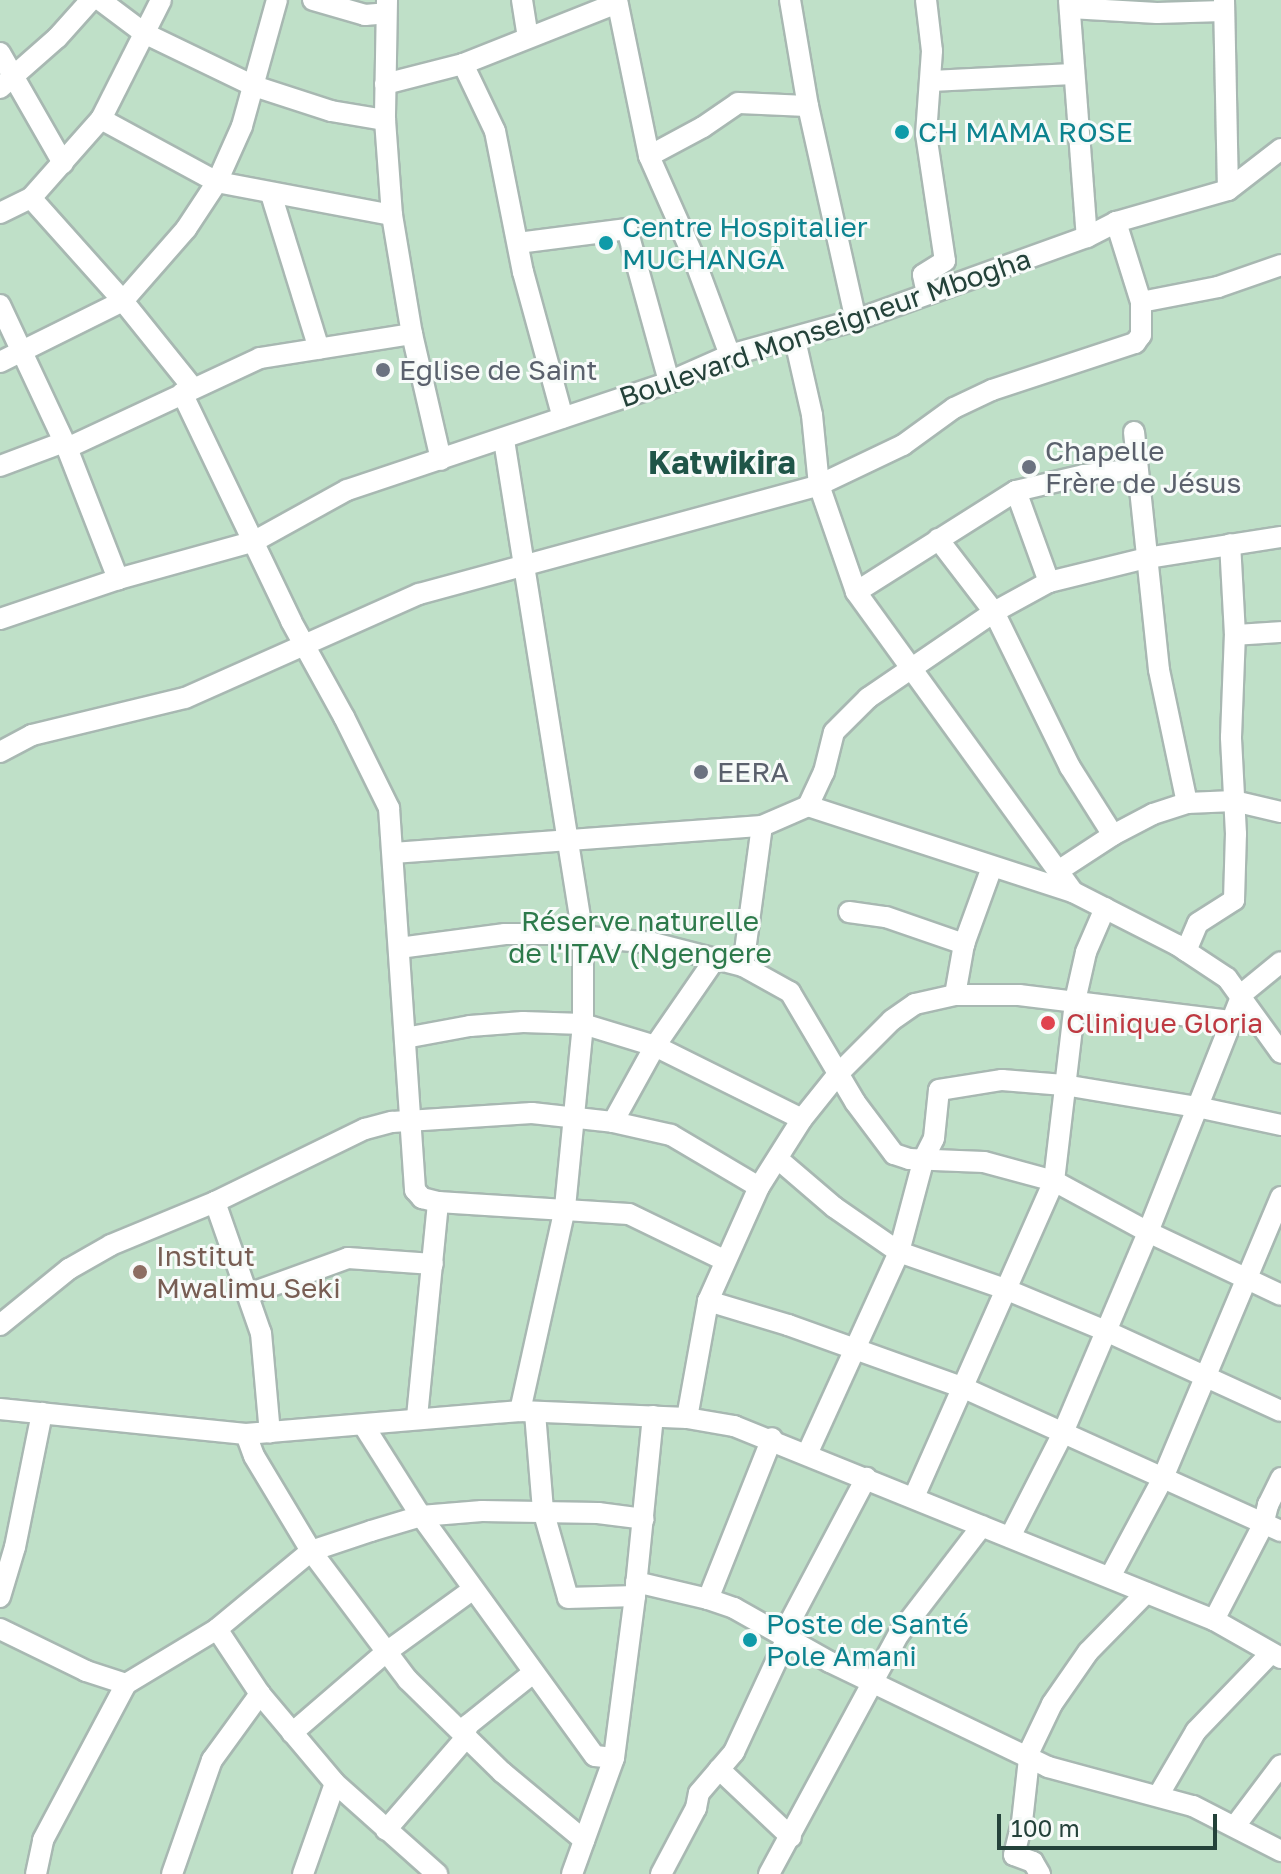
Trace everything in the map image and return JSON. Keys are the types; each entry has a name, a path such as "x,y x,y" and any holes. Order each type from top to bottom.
{"street":[{"path":"7,82 57,38 91,0"},
{"path":"100,0 144,33 254,86 331,111 385,120"},
{"path":"0,213 31,198 101,119 161,0"},
{"path":"0,362 123,301 159,264 217,182 242,126 277,0"},
{"path":"313,0 365,15 386,6 385,120 392,215 412,334 441,460"},
{"path":"522,0 528,38"},
{"path":"790,0 808,106 856,320"},
{"path":"926,0 931,81 926,134 945,261 923,275 927,294"},
{"path":"385,84 463,64 617,1 649,156 692,253 730,355"},
{"path":"1087,237 1069,4 1157,13 1223,6 1228,190"},
{"path":"0,53 7,82 63,163"},
{"path":"463,64 495,131 518,243 563,418"},
{"path":"931,81 1073,74"},
{"path":"649,156 703,127 738,103 808,106"},
{"path":"101,119 217,182 392,215"},
{"name":"Boulevard Monseigneur Mbogha","path":"0,619 118,579 255,541 347,490 504,440 669,382 730,355 795,340 856,320 1087,237 1116,222 1228,190 1281,149"},
{"path":"271,194 319,349"},
{"path":"31,198 123,301 187,391 303,642 389,808 413,1121 415,1190 422,1198 438,1202 629,1214 724,1260"},
{"path":"0,752 32,735 185,698 303,642 419,594 819,485 903,445 954,408 992,390 1135,343 1141,335 1141,302 1116,222"},
{"path":"518,243 627,229 669,382"},
{"path":"1141,302 1218,287 1281,265"},
{"path":"0,305 65,445 118,579"},
{"path":"0,466 65,445 260,358 412,334"},
{"path":"795,340 812,415 819,485 856,592 1073,892"},
{"path":"1134,432 1159,670 1187,803"},
{"path":"504,440 583,936 583,1024 576,1116 565,1208 528,1412 543,1510 568,1598 636,1589 708,1599 870,1681 1030,1755 1048,1767 1193,1806 1281,1851"},
{"path":"856,592 1016,491 1084,475 1137,469"},
{"path":"1016,491 1049,582"},
{"path":"808,806 824,772 834,732 868,698 994,612 1049,582 1147,558 1281,537"},
{"path":"938,539 994,612 1070,767 1113,835"},
{"path":"1186,951 1198,923 1234,900 1231,737 1235,635 1230,544"},
{"path":"1235,635 1281,632"},
{"path":"1058,871 1113,835 1153,814 1187,803 1234,801 1281,812"},
{"path":"393,853 762,826 808,806 942,847 992,867 1073,892 1105,908 1186,951 1227,978 1242,994 1281,1052"},
{"path":"743,966 762,826"},
{"path":"955,995 964,944 992,867"},
{"path":"914,1497 1054,1181 1075,1001 1086,952 1105,908"},
{"path":"849,912 886,917 964,944"},
{"path":"399,948 505,934 583,936 653,943 743,966 790,992 838,1074 894,1154 909,1159 984,1162 1054,1181 1148,1232 1281,1295"},
{"path":"613,1122 655,1046 715,959"},
{"path":"1010,1537 1062,1435 1148,1232 1242,994 1281,962"},
{"path":"687,1418 708,1301 759,1187 802,1119 838,1074 892,1020 915,1004 955,995 1019,995 1232,1021"},
{"path":"405,1038 470,1026 523,1022 583,1024 655,1046 802,1119"},
{"path":"808,1452 899,1252 924,1158 934,1138 939,1090 1002,1080 1064,1085 1197,1107 1281,1125"},
{"path":"0,1325 69,1269 111,1245 215,1202 365,1129 413,1121 532,1113 576,1116 671,1135 759,1187"},
{"path":"778,1159 834,1207 899,1252 1005,1289 1106,1331 1281,1411"},
{"path":"1110,1577 1162,1480 1208,1378 1281,1197"},
{"path":"215,1202 261,1333 270,1433"},
{"path":"417,1417 438,1202"},
{"path":"249,1294 348,1258 433,1264"},
{"path":"708,1301 857,1349 964,1388 1016,1409 1062,1435 1272,1528"},
{"path":"0,1409 246,1434 364,1426 417,1417 528,1412 653,1416 734,1426 772,1438 1214,1620 1276,1655 1196,1731 1158,1796"},
{"path":"0,1597 15,1547 42,1413"},
{"path":"572,1874 614,1758 644,1519 653,1416"},
{"path":"364,1426 472,1590 533,1673 553,1694 595,1756 614,1758"},
{"path":"246,1434 254,1456 311,1551 385,1653 408,1680 502,1772 584,1840"},
{"path":"708,1599 772,1438"},
{"path":"661,1874 696,1808 699,1793 734,1752 785,1636 866,1478"},
{"path":"1214,1620 1272,1528 1268,1505 1281,1478"},
{"path":"36,1874 43,1840 126,1684 217,1629 311,1551 421,1516 543,1510 644,1519"},
{"path":"769,1874 870,1681 899,1634 982,1526"},
{"path":"292,1733 385,1653 472,1590"},
{"path":"1040,1874 1033,1862 1014,1855 1022,1822 1030,1755 1052,1704 1088,1652 1146,1593"},
{"path":"217,1629 260,1694 335,1783 437,1874"},
{"path":"0,1633 86,1671 126,1684"},
{"path":"386,1830 444,1765 468,1725 533,1673"},
{"path":"172,1874 212,1760 260,1694"},
{"path":"1235,1826 1281,1765"},
{"path":"719,1769 791,1837"},
{"path":"303,1874 335,1783"}],"green space":[{"name":"Réserve naturelle de l'ITAV (Ngengere","path":"0,0 1281,0 1281,1874 0,1874"}],"place":[{"name":"CH MAMA ROSE","path":"902,132"},
{"name":"Centre Hospitalier MUCHANGA","path":"606,243"},
{"name":"Eglise de Saint","path":"383,370"},
{"name":"Chapelle Frère de Jésus","path":"1029,467"},
{"name":"EERA","path":"701,772"},
{"name":"Clinique Gloria","path":"1048,1023"},
{"name":"Institut Mwalimu Seki","path":"140,1272"},
{"name":"Poste de Santé Pole Amani","path":"750,1640"}],"district":[{"name":"Katwikira","path":"722,462"}]}
